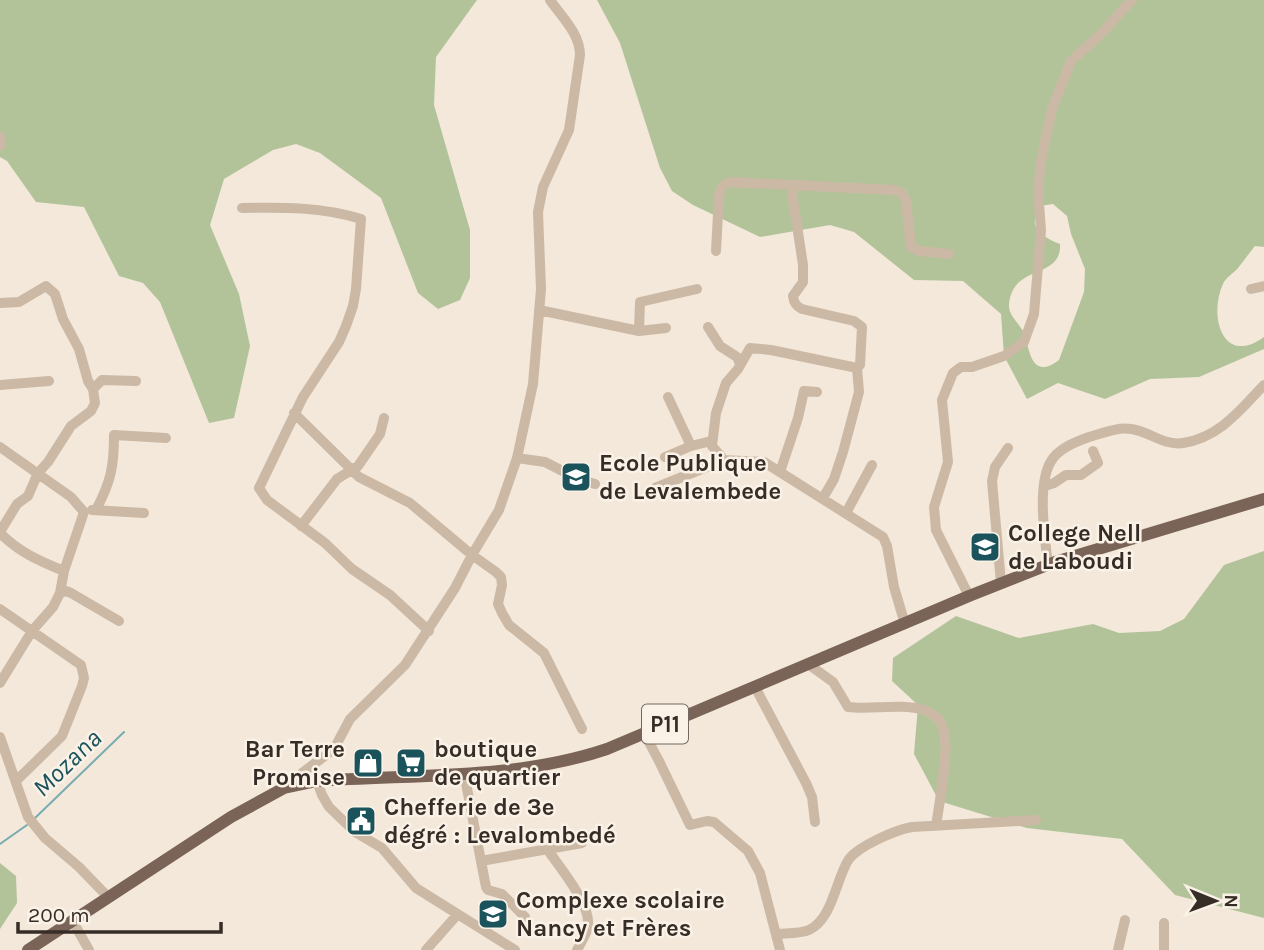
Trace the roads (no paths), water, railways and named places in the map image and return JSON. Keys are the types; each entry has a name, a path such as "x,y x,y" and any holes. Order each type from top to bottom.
{"main road":[{"name":"P11","path":"27,950 231,817 293,785 317,781 533,768 573,760 1048,565 1264,499"}],"street":[{"path":"293,785 302,773 334,748 350,719 405,665 429,631 499,510 517,458 531,399 539,310 538,212 543,187 569,131 580,55 576,36 550,0"},
{"path":"968,596 936,530 934,520 934,507 948,462 942,400 953,373 961,367 972,367 1004,356 1024,342 1034,314 1041,230 1038,191 1052,109 1071,61 1132,0"},
{"path":"0,137 0,146"},
{"path":"716,251 722,186 729,183 894,190 902,193 906,201 911,247 919,251 949,254"},
{"path":"790,186 803,265 803,282 793,296 797,307 853,321 862,327 859,391 834,479 822,499"},
{"path":"242,208 302,208 361,219 356,289 346,326 295,413 260,483 260,488 267,500 325,543 352,569 390,595 429,631"},
{"path":"0,303 19,302 46,286 55,294 93,389 95,403 90,411 71,426 38,473 28,496 18,504 0,532 13,546 31,558 64,572"},
{"path":"1251,289 1264,286"},
{"path":"639,331 640,302 698,289"},
{"path":"539,310 639,331 666,328"},
{"path":"708,327 720,346 737,357 740,364"},
{"path":"724,460 717,454 711,441 716,413 726,383 748,350 753,347 858,368"},
{"path":"93,389 102,380 136,381"},
{"path":"0,385 49,381"},
{"path":"1048,565 1045,542 1045,486 1050,464 1062,449 1126,428 1172,443 1202,438 1229,423 1264,384"},
{"path":"780,472 804,391 817,392"},
{"path":"668,397 691,446"},
{"path":"295,413 351,471 371,485 410,503 501,577 498,604 502,613 509,625 544,653 582,729"},
{"path":"301,526 337,479 358,466 382,429 384,418"},
{"path":"97,508 114,467 114,435 166,438"},
{"path":"665,457 711,441"},
{"path":"0,447 71,498 84,512"},
{"path":"1001,583 992,481 995,467 1008,448"},
{"path":"1045,486 1066,475 1081,475 1088,471 1098,463 1093,451"},
{"path":"517,458 545,462 578,479 596,484"},
{"path":"655,488 724,460 764,462 846,513 885,541 905,624"},
{"path":"846,513 872,465"},
{"path":"84,512 97,508 144,513"},
{"path":"0,683 32,631 53,607 60,593 64,572 84,512"},
{"path":"60,593 71,593 119,621"},
{"path":"0,609 81,666 84,678 59,740 16,781"},
{"path":"808,664 833,682 848,707 926,710 940,720 945,731 944,764 936,826"},
{"path":"755,687 806,783 812,797 815,822"},
{"path":"643,733 690,825 714,822 743,846 752,858 760,873 780,950"},
{"path":"0,737 28,817 35,827 108,897"},
{"path":"464,773 488,890 502,894 524,917"},
{"path":"317,781 329,807 349,827 382,848 416,888 515,950"},
{"path":"776,934 808,930 814,926 828,909 844,867 854,854 901,830 1036,820"},
{"path":"481,861 582,843"},
{"path":"547,849 573,887 588,917 587,931 577,950"},
{"path":"426,950 457,915"},
{"path":"72,920 89,950"},
{"path":"1118,950 1125,920"},
{"path":"1164,923 1164,950"}],"waterway":[{"name":"Mozana","path":"34,819 124,732"},
{"name":"Mozana","path":"0,844 27,825"}],"place":[{"name":"Ecole Publique de Levalembede","path":"576,477"},
{"name":"College Nell de Laboudi","path":"985,547"},
{"name":"Bar Terre Promise","path":"368,763"},
{"name":"boutique de quartier","path":"411,763"},
{"name":"Chefferie de 3e dégré : Levalombedé","path":"361,821"},
{"name":"Complexe scolaire Nancy et Frères","path":"493,914"}]}
